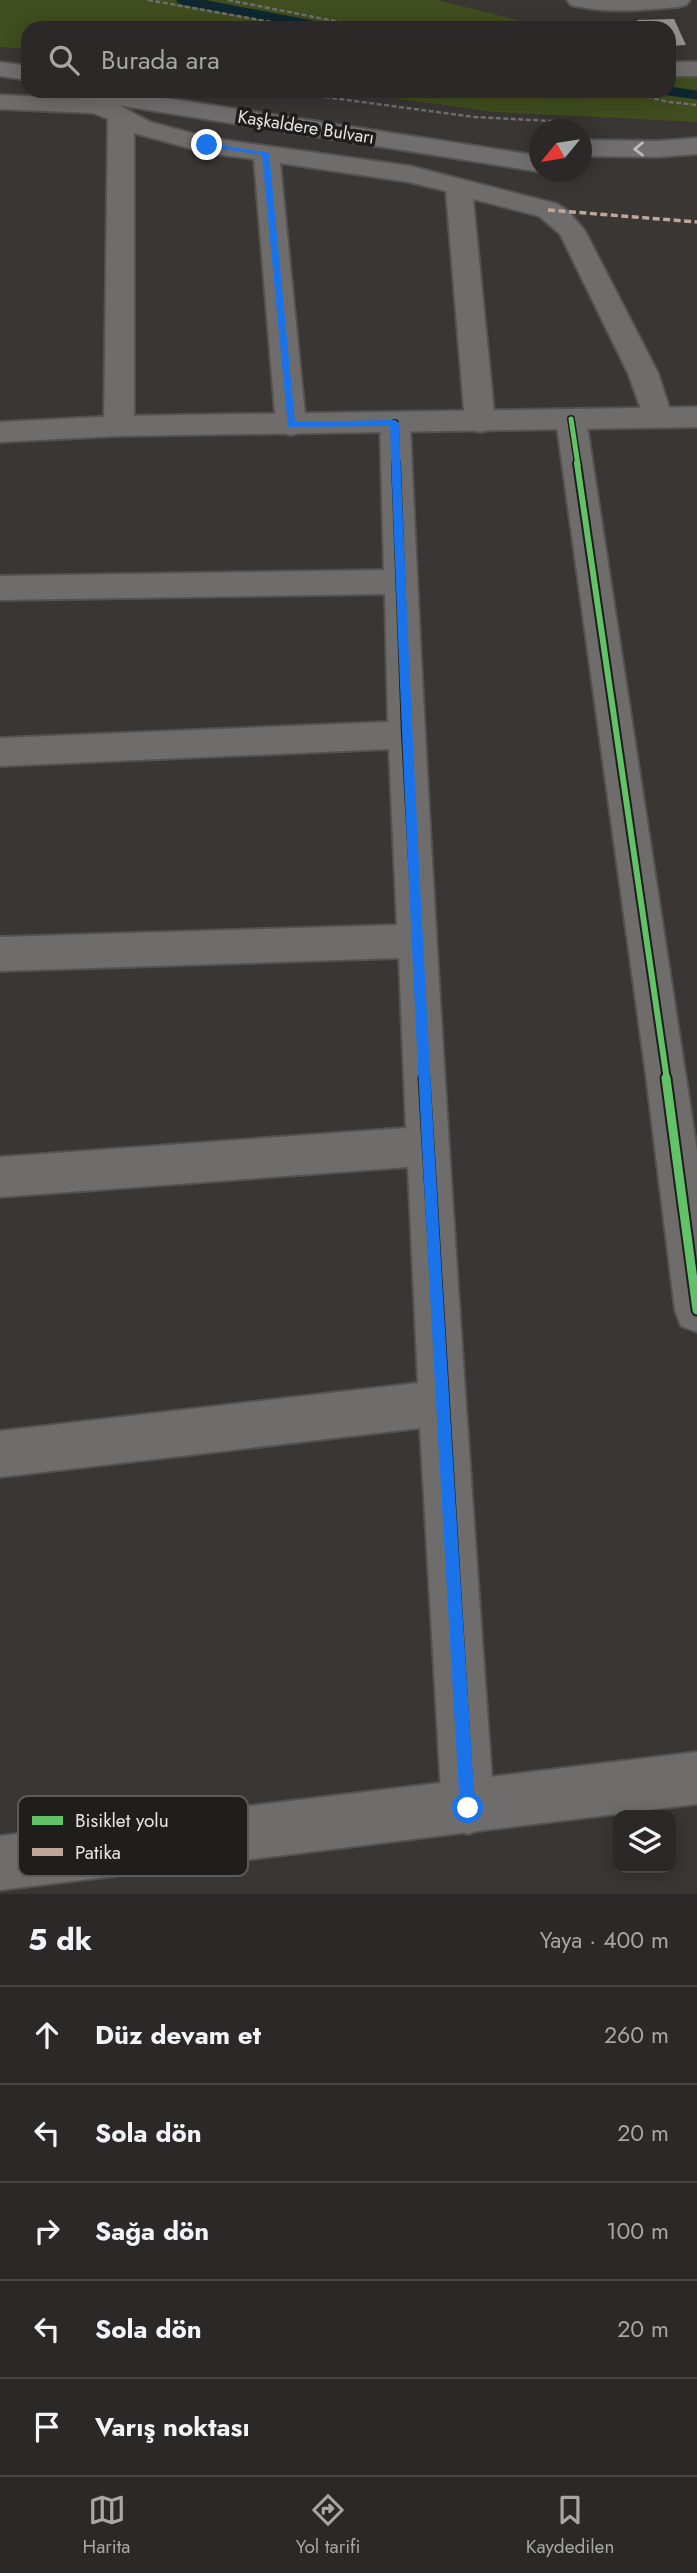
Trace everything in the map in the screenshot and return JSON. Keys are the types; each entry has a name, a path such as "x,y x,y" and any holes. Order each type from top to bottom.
{"main road":[{"path":"0,69 21,72"},
{"path":"0,81 21,84"},
{"name":"Kaşkaldere Bulvarı","path":"118,98 529,162"},
{"name":"Kaşkaldere Bulvarı","path":"204,98 529,143"},
{"path":"592,148 658,149 697,146"},
{"path":"592,169 697,168"}],"street":[{"path":"578,6 678,0"},
{"path":"676,69 697,69"},
{"path":"0,102 93,106 108,109 159,134 207,145 410,174 548,210 572,231 643,373 657,416"},
{"path":"119,426 121,116"},
{"path":"265,153 291,425"},
{"path":"459,185 480,422"},
{"path":"0,432 119,426 480,422 697,416"},
{"path":"571,419 681,1073 697,1310"},
{"path":"395,423 398,582 406,735 442,1403 468,1808"},
{"path":"0,588 398,582"},
{"path":"0,752 406,735"},
{"path":"0,954 417,941"},
{"path":"0,1177 429,1146"},
{"path":"0,1454 442,1403"},
{"path":"248,1834 697,1778"},
{"path":"0,1863 18,1861"}],"path":[{"path":"148,0 266,21"},
{"path":"228,0 334,21"},
{"path":"332,98 474,117 529,120"},
{"path":"652,98 697,105"}],"green space":[{"path":"0,0 438,0 521,21 21,21 21,48 0,47"},
{"path":"676,76 697,77 697,122 494,112 392,98 676,98"}],"building":[{"path":"674,19 675,21 637,21"},
{"path":"676,23 686,45 676,46"}],"waterway":[{"path":"181,0 291,21"},
{"path":"676,92 697,95"}],"marked path":[{"path":"548,210 697,222"}],"cycle path":[{"path":"571,419 666,1075 697,1310"},
{"path":"395,423 406,735 442,1403 468,1808"}],"route":[{"path":"207,145 265,153 291,425 395,423 398,582 406,735 442,1403 468,1808"}]}
